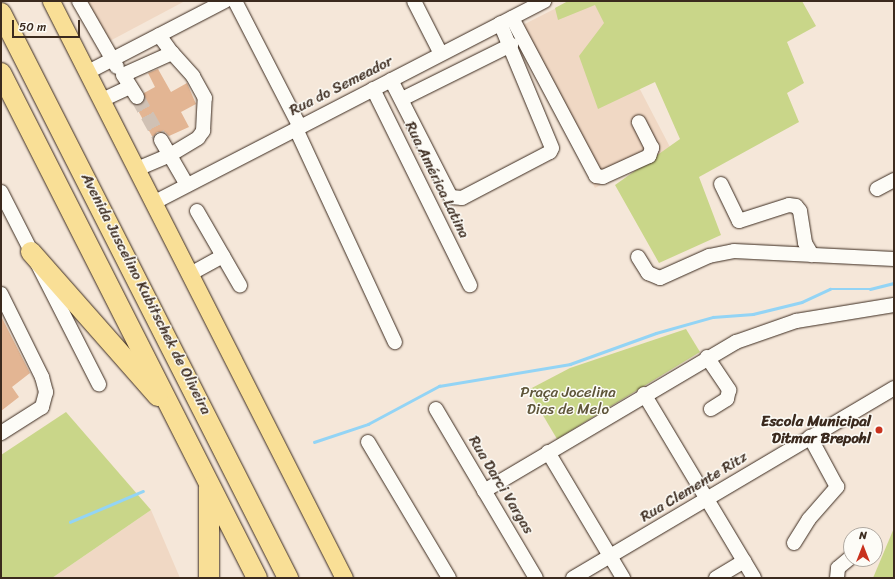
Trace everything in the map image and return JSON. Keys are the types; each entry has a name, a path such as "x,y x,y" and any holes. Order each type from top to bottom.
{"highway":[{"name":"Avenida Juscelino Kubitschek de Oliveira","path":"1,13 222,443 288,578"},
{"name":"Avenida Juscelino Kubitschek de Oliveira","path":"1,73 210,481 253,574"},
{"path":"31,252 179,420"},
{"path":"209,578 210,481"}],"main road":[{"path":"51,1 192,273 344,578"}],"street":[{"path":"79,1 111,60 130,86"},
{"path":"88,72 225,1"},
{"path":"235,1 298,128 395,342"},
{"path":"414,1 441,54"},
{"name":"Rua do Semeador","path":"155,202 544,1"},
{"path":"391,80 451,197 462,198 550,152 552,148 511,45 506,20"},
{"path":"506,20 596,176 603,177 649,156 652,148 639,122"},
{"path":"137,169 170,155 198,138 203,131 206,108 205,98 193,76 172,53 159,35"},
{"path":"402,99 511,45"},
{"path":"102,100 130,86 172,53"},
{"name":"Rua América Latina","path":"374,89 470,285"},
{"path":"162,140 187,185"},
{"path":"877,189 894,180"},
{"path":"721,184 739,221 789,204 796,206 800,211 805,243 812,255"},
{"path":"2,196 99,384"},
{"path":"197,211 240,286"},
{"path":"638,256 648,273 660,278 721,252 749,251 894,259"},
{"path":"192,273 223,256"},
{"path":"1,294 42,376 46,392 42,406 1,433"},
{"path":"484,491 644,394 708,357 754,334 796,321 894,305"},
{"path":"708,357 729,390 727,398 711,409"},
{"name":"Rua Clemente Ritz","path":"572,578 894,388"},
{"path":"644,394 754,578"},
{"name":"Rua Darci Vargas","path":"436,409 536,578"},
{"path":"794,543 809,519 837,487 810,437"},
{"path":"368,442 449,578"},
{"path":"548,452 623,578"},
{"path":"716,578 744,561"},
{"path":"837,578 838,568 843,564"}],"shaded area":[{"path":"85,1 185,1 106,43"},
{"path":"570,1 594,1 671,149 595,188 513,30"},
{"path":"151,510 180,578 52,578"}],"green space":[{"path":"568,1 802,1 816,26 787,42 804,83 787,93 799,122 699,177 721,235 659,263 615,185 680,139 655,82 598,109 579,56 604,23 595,5 558,20 555,8"},
{"name":"Praça Jocelina Dias de Melo","path":"686,329 700,352 557,439 528,390 570,368"},
{"path":"66,412 151,510 52,578 1,578 1,455"},
{"path":"894,528 894,578 873,578 878,567 883,567 883,554"}],"building":[{"path":"158,69 171,92 187,83 196,104 181,112 189,127 169,136 165,132 157,132 153,138 135,105 142,104 144,93 155,87 148,73"},
{"path":"1,316 30,373 12,387 19,397 1,411"}],"waterway":[{"path":"314,442 368,424 439,386 570,364 656,333 713,317 753,314 802,302 830,289 870,289 894,283"},
{"path":"70,522 143,491"}],"tunnel":[{"path":"137,97 161,140"}],"place":[{"name":"Escola Municipal Ditmar Brepohl","path":"879,430"}]}
